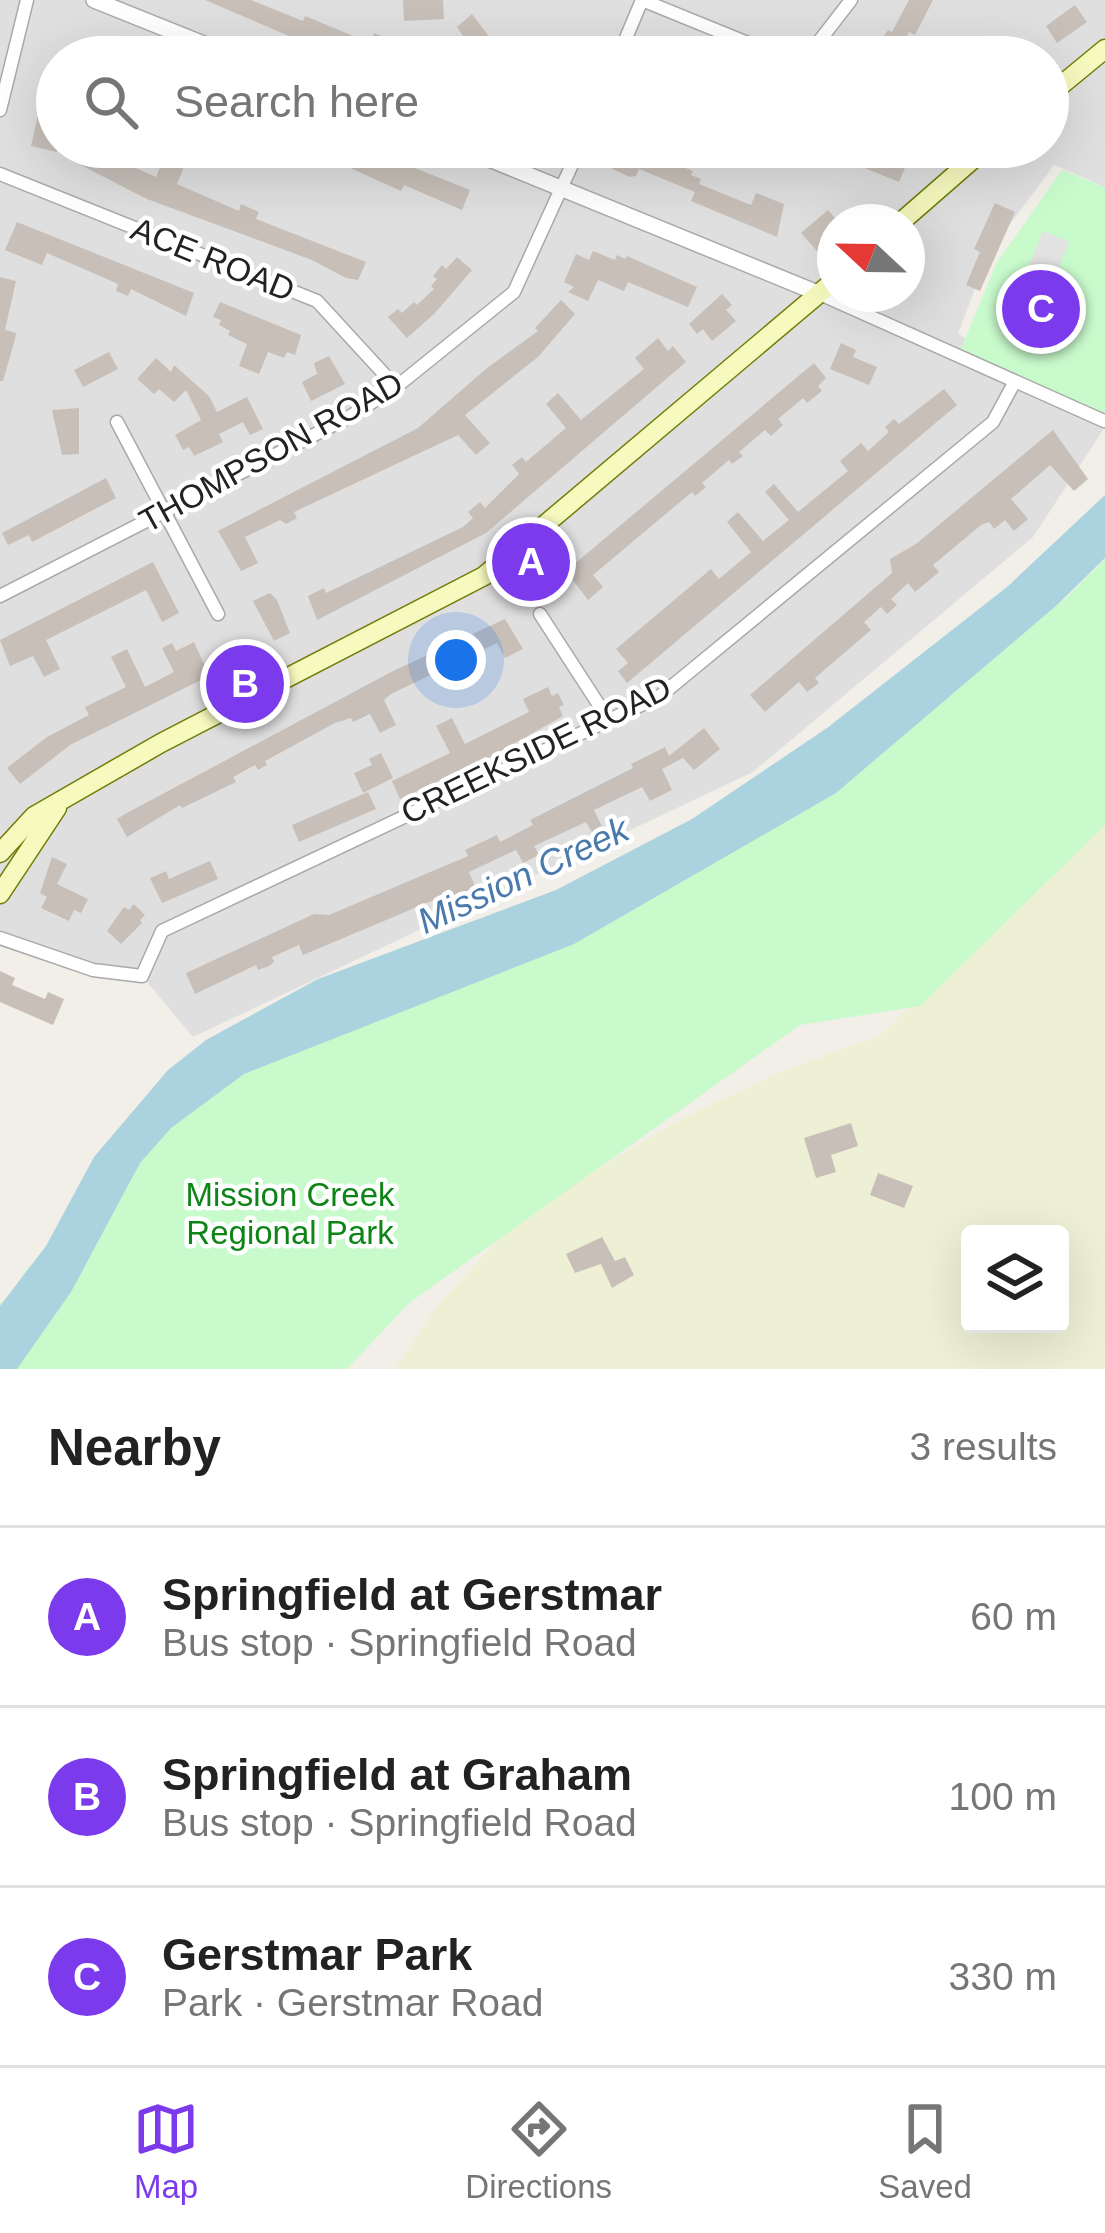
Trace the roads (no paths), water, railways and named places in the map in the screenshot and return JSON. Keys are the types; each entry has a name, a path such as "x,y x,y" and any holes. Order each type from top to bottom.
{"main road":[{"path":"1069,79 1105,49"},
{"path":"921,204 960,168"},
{"path":"0,854 34,816 160,742 484,576 817,295"},
{"path":"0,894 58,805"}],"street":[{"path":"0,110 27,0"},
{"path":"94,0 184,36"},
{"path":"627,36 642,0 730,36"},
{"path":"823,36 850,0"},
{"path":"512,168 817,283"},
{"name":"THOMPSON ROAD","path":"0,596 349,417 396,387 514,292 571,168"},
{"name":"ACE ROAD","path":"0,174 317,301 396,387"},
{"path":"876,312 1014,383 1104,422"},
{"name":"CREEKSIDE ROAD","path":"0,938 93,970 142,976 162,931 659,696 993,422 1014,383"},
{"path":"117,422 218,614"},
{"path":"540,614 608,719"}],"water":[{"name":"Mission Creek","path":"1105,495 1105,558 1057,605 836,793 574,944 244,1074 171,1128 140,1163 71,1292 17,1369 0,1369 0,1306 46,1246 94,1157 168,1070 206,1040 318,979 556,890 692,819 827,728 1007,587"}],"place":[{"name":"Gerstmar Park","path":"1041,309"},
{"name":"Springfield at Gerstmar","path":"531,562"},
{"name":"Springfield at Graham","path":"245,684"}],"park label":[{"name":"Mission Creek Regional Park","path":"290,1213"}]}
